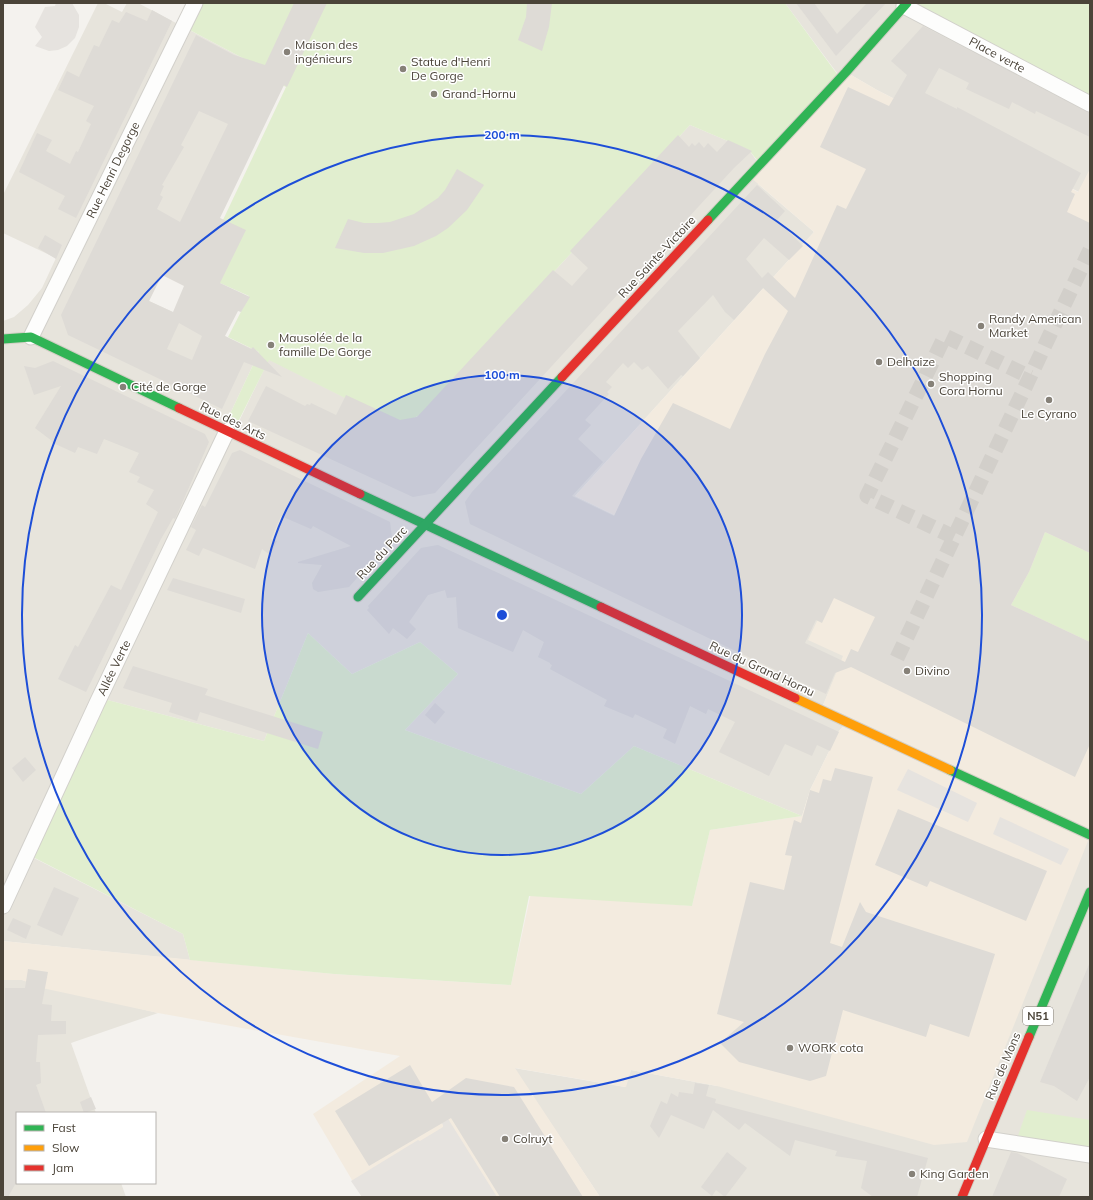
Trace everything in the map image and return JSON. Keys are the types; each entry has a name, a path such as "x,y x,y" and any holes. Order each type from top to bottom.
{"street":[{"name":"Rue Henri Degorge","path":"31,337 196,3"},
{"name":"Place verte","path":"906,4 1090,104"},
{"name":"Rue Sainte-Victoire","path":"424,525 846,72 906,4"},
{"path":"3,339 31,337"},
{"name":"Rue des Arts","path":"31,337 424,525"},
{"name":"Allée Verte","path":"3,906 97,703 227,432"},
{"name":"Rue du Parc","path":"358,596 424,525"},
{"name":"Rue du Grand Hornu","path":"424,525 1090,835"},
{"name":"Rue de Mons","path":"986,1139 1090,892"},
{"path":"986,1139 1090,1155"},
{"name":"N51","path":"962,1197 986,1139"}],"shaded area":[{"path":"56,3 72,3 79,15 79,27 75,38 67,46 58,50 49,51 35,46 42,37 35,27 45,7 55,6"},
{"name":"Cité de Gorge","path":"98,3 104,3 122,12 127,3 138,3 260,67 149,301 259,352 223,429 233,434 269,359 399,425 422,414 690,125 749,150 759,164 840,77 785,3 907,3 1090,104 1090,169 1079,192 877,90 846,72 758,184 814,232 575,496 820,615 844,656 821,710 847,722 839,731 810,790 802,816 634,746 581,794 405,730 458,674 420,642 352,674 308,633 264,741 100,698 28,855 183,934 190,960 3,941 3,321 14,317 28,305 42,288 56,258 3,233 3,195"},
{"path":"846,72 877,90 1078,192 1090,169 1090,836 967,1142 934,1145 717,1086 631,1070 626,1087 515,1068 600,1197 362,1197 313,1114 400,1056 158,1013 42,988 22,980 3,980 3,941 334,974 511,985 531,893 692,906 710,830 802,816 810,790 839,731 847,722 821,710 843,656 808,640 820,615 575,496 814,232 749,176"},
{"path":"908,769 977,803 968,822 897,790"},
{"path":"1000,817 1069,849 1061,865 993,834"},
{"path":"1090,836 1090,1197 600,1197 514,1068 625,1087 631,1070 717,1086"},
{"path":"3,980 22,980 158,1013 71,1043 96,1112 16,1112 16,1184 121,1184 126,1197 3,1197"},
{"path":"445,1114 497,1197 362,1197 351,1181 418,1140 420,1141 443,1127 439,1118"}],"green space":[{"path":"195,3 785,3 840,78 757,160 749,150 690,125 422,414 399,425 269,360 232,434 223,429 259,352 228,337 249,296 220,283 222,222 286,87 260,74 260,67 184,27"},
{"path":"907,3 1090,3 1090,104"},
{"path":"1045,532 1090,553 1090,642 1011,605 1029,572"},
{"path":"308,633 352,674 420,642 458,674 405,730 581,794 634,746 802,816 710,830 692,906 529,896 511,985 334,974 190,960 183,934 27,854 100,698 264,741"},
{"path":"1027,1110 1090,1120 1090,1155 1015,1144"}],"building":[{"path":"294,3 327,3 287,87 284,85 220,218 246,230 220,283 250,297 241,312 238,311 225,336 251,349 253,347 282,377 244,362 222,409 68,335 61,315 196,35 234,55 265,65","holes":["199,111 228,124 180,222 157,209 163,197 160,195 164,186 162,185 184,147 181,145","162,275 184,286 173,312 149,301","179,323 202,336 192,360 167,349"]},
{"path":"527,3 552,3 549,27 542,51 518,40 526,17"},
{"path":"796,3 814,3 837,34 867,3 886,3 836,56"},
{"path":"152,10 172,21 76,218 58,209 65,196 19,172 37,133 52,140 46,151 70,164 76,151 78,152 91,124 86,121 94,106 58,90 67,71 79,77 94,45 99,47 112,20 119,23 126,12 147,21"},
{"name":"Shopping Cora Hornu","path":"923,26 1090,113 1090,137 1036,111 1035,114 1012,102 1009,109 966,89 969,83 939,68 925,93 957,109 957,107 1081,173 1071,192 1075,194 1067,212 1090,223 1090,553 1045,532 1029,572 1011,605 1090,642 1090,744 1075,777 851,667 835,673 826,694 470,524 465,502 472,492 757,185 785,211 777,220 803,246 789,260 764,238 746,259 762,278 768,272 795,298 837,205 846,209 866,169 820,147 848,87 889,106 907,75 891,61","holes":["763,288 788,311 765,354 730,429 673,403 641,459 614,516 572,496 603,462 578,439 591,425 585,420 609,394 607,392 612,387 606,382 623,363 628,368 634,362 642,370 648,366 668,389 700,358 678,331 713,295 725,312 734,320","834,598 875,617 858,652 851,649 845,662 805,643 816,620 822,623"]},
{"path":"678,135 689,147 692,143 695,146 699,142 704,148 708,143 717,152 728,140 752,151 734,168 435,493 413,497 248,421 266,386 305,406 307,404 310,405 311,403 336,415 346,395 400,420 417,417 553,270 572,286 588,268 570,251"},
{"path":"457,169 484,185 467,210 448,228 436,236 414,246 383,253 364,253 335,248 348,219 364,223 378,223 390,222 414,214 438,198 445,190"},
{"path":"45,235 62,245 56,259 38,248"},
{"path":"53,361 205,434 209,442 175,519 173,518 161,539 86,692 58,679 75,645 78,647 111,585 121,590 158,512 146,504 154,490 137,482 140,477 129,472 139,453 104,439 97,454 78,447 75,453 51,442 52,441 35,428 61,386 34,395 24,366 35,368"},
{"path":"240,450 390,522 392,538 349,587 318,592 313,589 312,583 322,565 298,562 351,546 313,526 311,529 281,516 271,539 277,541 270,555 262,549 255,569 203,548 199,556 186,550 196,530 191,527 202,505 205,507 232,453"},
{"path":"438,545 839,732 830,751 817,745 812,756 785,744 769,776 719,752 735,722 708,709 706,714 690,706 675,744 663,738 667,729 635,714 633,718 604,706 607,700 550,669 552,665 550,663 538,657 544,642 523,630 513,652 458,628 456,597 447,598 445,590 428,595 409,622 416,629 407,639 393,628 389,634 367,610 369,608 368,606 421,548"},
{"path":"173,578 245,599 241,613 167,590"},
{"path":"133,666 208,689 205,695 323,732 318,749 200,712 197,721 169,712 172,703 123,688"},
{"path":"435,703 445,712 435,724 425,715"},
{"path":"25,757 36,770 23,782 12,768"},
{"path":"835,768 873,777 830,943 842,947 860,902 866,912 995,954 969,1037 930,1024 926,1037 843,1010 826,1076 810,1081 739,1062 720,1043 744,1022 717,1014 750,882 784,890 792,856 785,855 794,820 801,823 810,790 819,793 823,779 831,781"},
{"path":"898,809 1047,871 1026,921 930,881 927,887 875,865"},
{"path":"54,887 79,898 62,936 37,925"},
{"path":"13,918 31,926 26,939 7,930"},
{"path":"1090,962 1090,1077 1077,1101 1054,1086 1040,1082"},
{"path":"28,969 48,972 42,1004 52,1005 51,1021 66,1021 66,1034 38,1035 36,1062 40,1062 41,1083 36,1085 46,1112 16,1112 16,1183 8,1197 3,1197 5,988 25,988"},
{"name":"Colruyt","path":"410,1065 432,1102 466,1078 514,1087 583,1197 500,1197 451,1118 369,1166 335,1111"},
{"path":"695,1083 709,1085 706,1096 716,1099 715,1103 928,1158 917,1197 873,1197 861,1188 867,1161 835,1156 837,1151 795,1140 790,1156 745,1123 739,1130 713,1110 704,1129 671,1115 659,1138 650,1126 661,1101 667,1104 671,1093 678,1097 679,1092 693,1094"},
{"path":"91,1097 96,1109 84,1112 80,1102"},
{"path":"727,1152 747,1168 725,1197 716,1190 712,1196 701,1187"},
{"path":"1011,1152 1017,1153 1067,1179 1059,1197 992,1197"}],"tunnel":[{"path":"897,658 1090,250"},
{"path":"954,537 867,496 945,336 1030,377"}],"traffic: fast":[{"path":"708,220 846,72 907,3"},
{"path":"3,339 31,337 179,408"},
{"path":"358,597 562,377"},
{"path":"360,494 601,607"},
{"path":"950,770 1090,835"},
{"path":"1029,1037 1090,892"}],"traffic: slow":[{"path":"795,698 950,770"}],"traffic: jam":[{"path":"562,377 708,220"},
{"path":"179,408 360,494"},
{"path":"601,607 795,698"},
{"path":"962,1197 1029,1037"}],"place":[{"name":"Maison des ingénieurs","path":"287,52"},
{"name":"Statue d'Henri De Gorge","path":"403,69"},
{"name":"Grand-Hornu","path":"434,94"},
{"name":"Randy American Market","path":"981,326"},
{"name":"Mausolée de la famille De Gorge","path":"271,345"},
{"name":"Delhaize","path":"879,362"},
{"name":"Shopping Cora Hornu","path":"931,384"},
{"name":"Cité de Gorge","path":"123,387"},
{"name":"Le Cyrano","path":"1049,400"},
{"name":"Divino","path":"907,671"},
{"name":"WORK cota","path":"790,1048"},
{"name":"Colruyt","path":"505,1139"},
{"name":"King Garden","path":"912,1174"}]}
